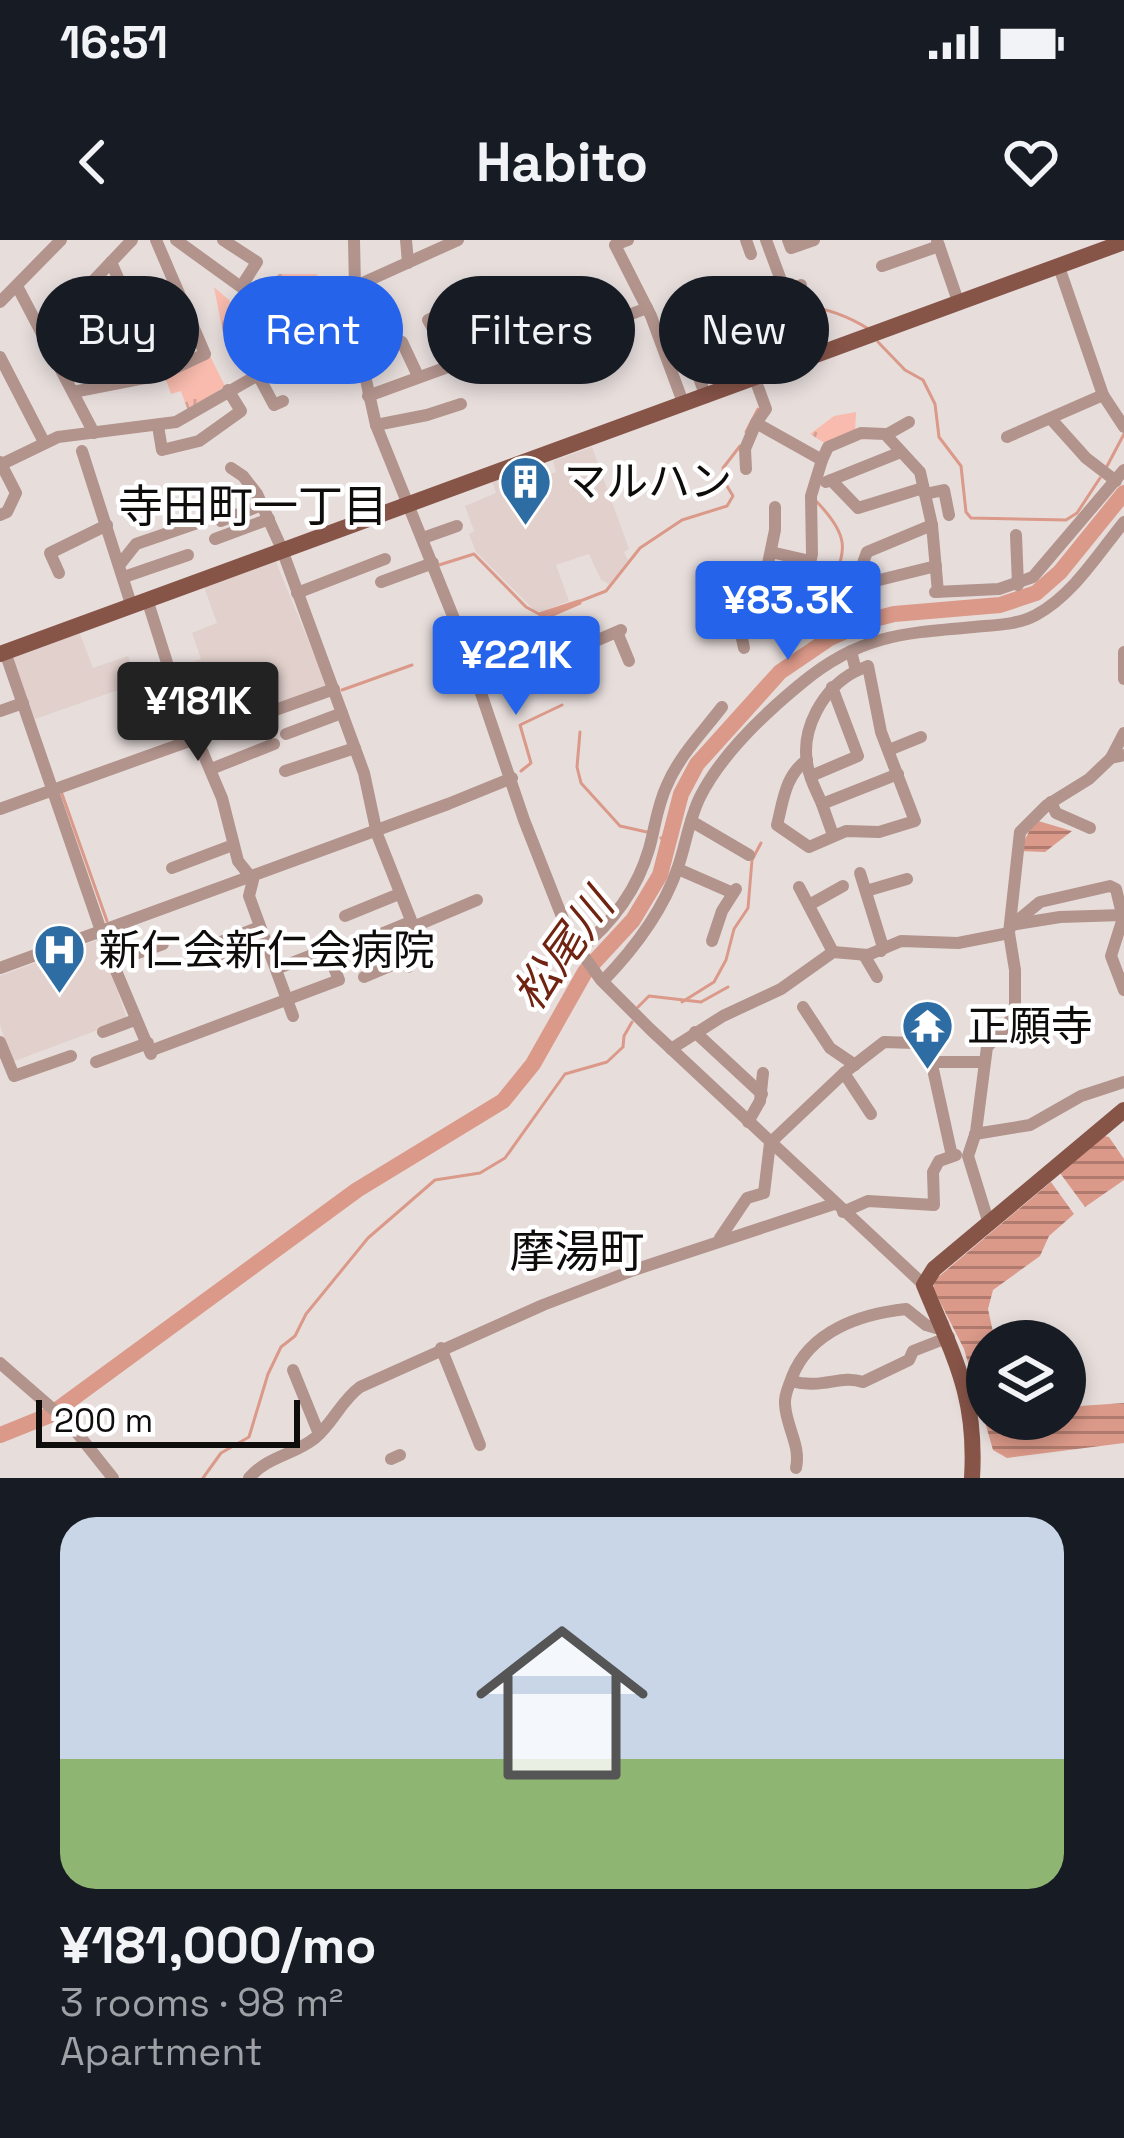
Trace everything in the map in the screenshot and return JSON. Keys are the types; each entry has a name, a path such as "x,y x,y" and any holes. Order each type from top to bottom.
{"main road":[{"path":"829,352 1059,267 1082,248 1124,242"},
{"path":"2,653 741,384"},
{"path":"972,1478 970,1401 924,1285 934,1268 1124,1112"}],"street":[{"path":"0,302 61,240"},
{"path":"98,276 132,240"},
{"path":"156,240 171,276"},
{"path":"176,240 241,286 256,262 223,240"},
{"path":"354,240 356,276"},
{"path":"406,240 408,263"},
{"path":"379,276 458,240"},
{"path":"628,240 615,244 647,308 684,405"},
{"path":"766,240 779,276"},
{"path":"788,240 791,248 808,245"},
{"path":"882,266 903,263 938,243 959,304"},
{"path":"111,262 117,276"},
{"path":"1059,267 1103,395 1124,427"},
{"path":"17,286 36,321"},
{"path":"635,315 647,308"},
{"path":"403,344 418,376"},
{"path":"0,357 44,442"},
{"path":"368,396 427,373"},
{"path":"69,384 94,433"},
{"path":"73,392 114,384"},
{"path":"0,515 7,512 16,493 0,464 44,442 158,426 192,413 240,384"},
{"path":"263,384 274,404 283,400"},
{"path":"366,384 376,425 434,563 524,820 579,951 670,1049 924,1285"},
{"path":"701,384 706,397"},
{"path":"746,469 745,449 766,409 756,384"},
{"path":"158,426 162,451 199,441 241,411 228,390"},
{"path":"1007,437 1103,395"},
{"path":"376,425 428,416 461,404"},
{"path":"886,436 920,472 932,525 936,592 1018,585 1045,565 1112,474 1064,436 1051,418"},
{"path":"744,648 735,626 800,609 811,561 814,482 828,447 861,433 886,436 909,422"},
{"path":"756,423 822,460"},
{"path":"82,451 122,570 193,733 200,739 233,844 253,880 249,896 293,1016"},
{"path":"814,482 831,480 901,452"},
{"path":"240,472 269,519 334,689 376,830 420,943 415,944 410,962 364,976"},
{"path":"831,480 858,508 944,490 950,515"},
{"path":"221,521 262,505"},
{"path":"756,621 775,507"},
{"path":"215,539 269,519"},
{"path":"122,570 136,544 203,521"},
{"path":"602,980 644,934 678,868 708,782 745,737 809,676 889,636 1006,624 1034,616 1118,539 1124,522"},
{"path":"59,573 50,554 107,525"},
{"path":"932,525 871,550 852,593 936,566"},
{"path":"423,538 457,526"},
{"path":"122,570 185,556 172,531"},
{"path":"1016,535 1018,585"},
{"path":"864,536 871,550"},
{"path":"771,552 811,561"},
{"path":"297,593 385,559"},
{"path":"381,582 434,563"},
{"path":"530,671 526,643 555,630"},
{"path":"480,691 619,631 629,662"},
{"path":"851,651 856,671"},
{"path":"1124,652 1124,680"},
{"path":"2,653 135,1020 150,1049"},
{"path":"807,760 799,764 780,800 777,825 809,847 846,831 879,832 915,821 889,750 868,666 832,687 812,721 807,760 833,835"},
{"path":"811,776 858,755 832,687"},
{"path":"0,809 334,689"},
{"path":"0,711 23,703"},
{"path":"579,951 630,892 649,849 667,784 705,719 722,707"},
{"path":"286,734 308,731 342,712"},
{"path":"989,1224 969,1152 987,1047 1015,1010 1010,927 1020,832 1051,802 1117,756 1124,733"},
{"path":"889,750 921,737"},
{"path":"211,770 274,744"},
{"path":"285,772 305,758 355,748"},
{"path":"822,804 898,774"},
{"path":"0,968 512,778"},
{"path":"1051,802 1056,813 1090,828"},
{"path":"691,821 744,857"},
{"path":"172,868 233,844"},
{"path":"678,868 702,883 734,890 712,941"},
{"path":"860,873 882,944 880,952"},
{"path":"809,905 839,888 826,874"},
{"path":"866,891 907,878"},
{"path":"1010,927 1040,902 1110,886 1116,889 1123,915 1112,956 1124,991"},
{"path":"799,887 832,952"},
{"path":"345,916 399,894"},
{"path":"364,941 456,902 477,900"},
{"path":"670,1049 781,989 832,952 863,955 901,941 958,943 1060,917 1123,915"},
{"path":"227,961 215,944 260,927"},
{"path":"116,961 163,944"},
{"path":"96,1062 150,1049 339,980 331,948 276,970"},
{"path":"863,955 877,977"},
{"path":"803,1007 849,1069 872,1114"},
{"path":"103,1032 135,1020"},
{"path":"695,1032 762,1094"},
{"path":"0,1042 3,1059 14,1076 61,1056"},
{"path":"720,1239 747,1198 764,1193 770,1143 884,1042 914,1043 929,1051 952,1156"},
{"path":"934,1062 983,1062"},
{"path":"748,1122 762,1094 763,1073"},
{"path":"975,1134 1030,1125 1081,1096 1124,1082"},
{"path":"249,1478 266,1461 320,1434 360,1387 441,1348 720,1239 868,1201 934,1205 933,1172 939,1161 969,1152"},
{"path":"796,1468 799,1454 784,1405 798,1361 834,1328 868,1314 906,1309 926,1325 946,1331"},
{"path":"791,1381 810,1386 852,1378 863,1382 909,1360 946,1331"},
{"path":"441,1348 480,1445"},
{"path":"0,1363 70,1424 113,1478"},
{"path":"294,1380 320,1434"}],"shaded area":[{"path":"592,447 629,549 624,552 628,560 609,584 601,580 589,554 556,565 569,601 541,612 534,610 476,552 465,506 496,493 492,481 530,468 535,479 556,472 553,461"},
{"path":"276,562 328,689 213,730 199,693 181,698 172,670 201,659 192,633 217,623 204,587"},
{"path":"78,629 93,668 128,656 138,683 35,719 12,658"},
{"path":"1035,820 1072,831 1045,852 1019,851"},
{"name":"新仁会新仁会病院","path":"100,939 127,1019 12,1062 0,1025 0,976"},
{"path":"1104,1136 1124,1159 1124,1180 1085,1207 1060,1173"},
{"path":"1051,1182 1074,1214 1049,1236 1040,1256 993,1290 990,1320 966,1320 966,1356 933,1288 936,1279"},
{"path":"1124,1403 1124,1443 1007,1458 993,1450 990,1440 1086,1440 1086,1406"}],"green space":[{"path":"214,287 223,295 223,333"},
{"path":"210,356 225,386 188,411 181,391 171,394 167,384 199,384 199,361"},
{"path":"856,412 855,433 826,444 810,434 834,416"}],"waterway":[{"path":"829,311 867,328"},
{"path":"878,342 905,370 923,380 935,404 939,437 961,466 966,512 971,518 1066,520 1077,513 1100,478"},
{"path":"746,432 758,409"},
{"path":"1105,470 1124,434"},
{"path":"472,643 606,591 640,548 682,520 727,506 733,496 723,468 740,446"},
{"name":"松尾川","path":"0,1435 50,1415 357,1190 503,1101 533,1064 585,972 633,920 660,875 681,794 697,764 780,672 830,638 871,620 1000,605 1036,593 1060,572 1124,493"},
{"path":"817,502 839,531 842,543 824,613"},
{"path":"439,565 474,554 526,607 539,614 579,601"},
{"path":"532,634 534,623 580,603"},
{"path":"869,635 871,620"},
{"path":"342,690 412,665"},
{"path":"521,771 531,763 520,725 562,705"},
{"path":"580,732 577,767 581,783 620,826 647,832"},
{"path":"62,794 107,921"},
{"path":"661,838 668,841"},
{"path":"682,1002 714,982 726,960 734,929 748,908 752,860 761,843"},
{"path":"117,931 113,938 117,956"},
{"path":"638,1007 649,996 701,1002 728,987"},
{"path":"203,1478 221,1453 249,1437 281,1347 295,1336 306,1314 368,1238 435,1180 480,1173 505,1158 565,1074 607,1062 623,1047 632,1022"}],"place":[{"name":"マルハン","path":"525,527"},
{"name":"新仁会新仁会病院","path":"60,996"},
{"name":"正願寺","path":"928,1072"}],"district":[{"name":"寺田町一丁目","path":"253,506"},
{"name":"摩湯町","path":"577,1251"}]}
